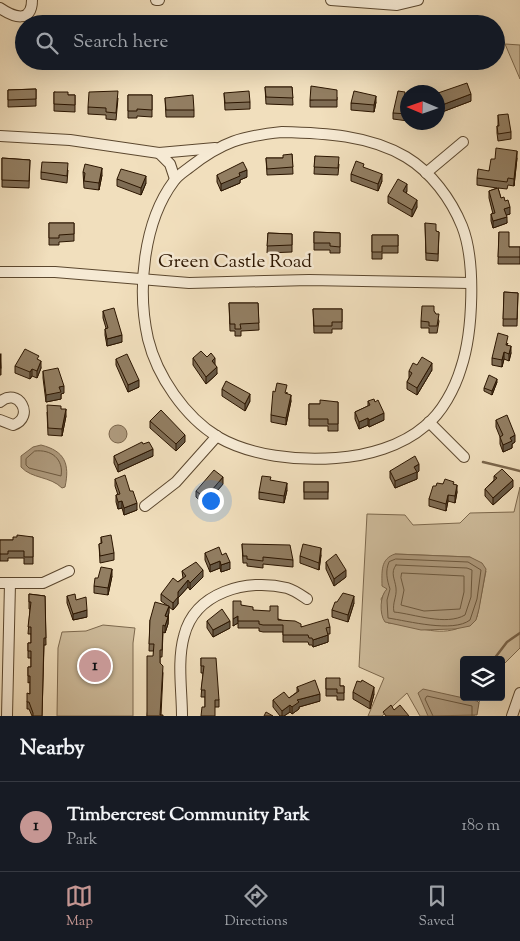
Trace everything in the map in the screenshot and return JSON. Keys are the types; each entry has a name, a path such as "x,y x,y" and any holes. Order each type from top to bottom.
{"street":[{"path":"25,15 32,7 32,0"},
{"path":"331,0 397,5 418,0"},
{"path":"0,8 15,16"},
{"path":"0,136 70,140 159,153 216,147 252,135 282,132 314,133 369,141 388,147 408,158 426,173 448,201 462,226 470,263 468,325 462,366 445,402 429,422 397,443 365,454 336,458 301,458 264,454 218,436 178,400 159,370 148,340 144,279 145,251 151,226 175,180 216,147"},
{"path":"426,173 463,142"},
{"path":"159,153 170,164 175,180"},
{"name":"Green Castle Road","path":"0,272 55,272 188,283 316,280 470,283"},
{"path":"0,402 6,398 15,398 22,403 25,412 21,420 13,425 0,420"},
{"path":"429,422 464,457"},
{"path":"145,506 176,482 218,436"},
{"path":"7,716 5,583 43,583 69,571"},
{"path":"182,716 183,638 187,626 200,607 211,598 223,592 250,586 288,588 307,599"},
{"path":"512,716 520,692"}],"shaded area":[{"path":"505,44 520,45 520,79"},
{"path":"520,487 520,648 505,663 505,656 460,656 460,701 480,701 474,716 420,716 407,693 382,716 368,716 384,678 359,667 367,514 405,515 413,525 460,523 470,513 514,512","holes":["395,554 470,557 486,571 477,617 459,628 439,631 388,623 381,599 387,589"]},
{"path":"103,625 135,628 133,643 133,716 57,716 58,648 62,632 86,631"}],"water":[{"path":"118,425 124,428 127,434 124,440 118,443 112,440 109,434 112,428"},
{"path":"41,445 56,451 64,460 67,472 65,487 62,488 52,481 30,474 21,467 21,456 33,447"},
{"path":"395,554 470,557 482,563 486,569 476,620 470,626 455,629 421,630 385,622 381,605 387,589 382,586 382,571 387,559"},
{"path":"423,689 460,697 460,701 477,701 479,703 477,715 428,716 418,693"}],"building":[{"path":"467,83 471,94 445,104 445,91"},
{"path":"311,86 337,90 337,100 310,100"},
{"path":"265,87 292,87 293,98 266,97"},
{"path":"36,89 36,99 8,100 8,90"},
{"path":"118,91 116,113 106,112 106,108 88,107 89,92"},
{"path":"249,91 250,102 225,103 224,93"},
{"path":"354,91 376,96 374,105 351,103"},
{"path":"398,91 400,91 400,113 393,113"},
{"path":"54,92 68,92 68,95 75,95 75,105 54,104"},
{"path":"128,95 152,95 152,110 137,109 137,111 128,111"},
{"path":"193,95 194,110 166,110 165,98"},
{"path":"508,114 511,132 498,134 498,115"},
{"path":"496,148 517,151 514,179 508,178 507,182 477,178 478,169 489,171 491,159 495,159"},
{"path":"292,154 293,167 267,169 266,158 283,158 283,155"},
{"path":"315,156 339,157 338,168 314,167"},
{"path":"2,158 30,160 29,181 2,180"},
{"path":"356,161 364,164 363,167 382,174 378,184 351,174"},
{"path":"42,162 68,163 67,176 41,172"},
{"path":"243,162 247,170 239,173 240,176 221,184 217,175"},
{"path":"85,164 102,168 99,183 84,181 85,173 83,172"},
{"path":"121,169 146,176 141,188 117,179"},
{"path":"398,179 407,184 403,191 417,200 412,210 388,196"},
{"path":"498,188 501,198 504,197 505,201 508,200 510,207 504,209 507,217 493,221 491,214 495,213 489,191"},
{"path":"49,223 74,223 74,234 59,235 59,238 49,238"},
{"path":"425,223 436,224 436,231 439,232 438,254 426,253"},
{"path":"314,232 340,233 340,247 330,246 330,243 314,243"},
{"path":"499,232 509,232 509,247 520,247 520,257 498,257"},
{"path":"268,233 292,234 292,245 267,246"},
{"path":"372,235 398,235 398,246 382,246 382,252 372,252"},
{"path":"504,292 518,293 517,319 503,319"},
{"path":"229,303 258,303 259,323 240,324 241,329 235,329 235,324 230,324"},
{"path":"422,306 434,306 434,311 436,314 439,314 437,326 429,326 429,322 421,321"},
{"path":"114,308 122,335 107,339 105,329 108,328 103,311"},
{"path":"313,309 342,309 342,322 332,322 332,326 314,326"},
{"path":"498,333 508,336 506,345 511,346 509,354 504,352 502,360 492,358"},
{"path":"25,349 39,356 37,359 41,361 37,371 32,369 30,372 15,366"},
{"path":"201,351 207,357 211,353 215,358 212,361 217,367 206,377 193,358"},
{"path":"127,354 139,380 128,385 116,359"},
{"path":"422,357 432,363 417,388 407,382 412,373 409,371 413,363 417,365"},
{"path":"58,368 64,386 59,387 61,392 46,395 43,371"},
{"path":"489,375 497,379 492,391 484,388"},
{"path":"226,381 250,394 245,404 222,389"},
{"path":"277,383 287,385 285,393 291,395 286,418 271,415 273,391 275,392"},
{"path":"374,399 375,402 378,400 384,413 369,420 368,418 359,422 355,412 370,405 368,401"},
{"path":"320,400 338,402 338,424 328,424 328,419 309,419 309,404 320,404"},
{"path":"47,405 61,406 61,409 66,409 62,429 48,428"},
{"path":"161,410 185,435 176,444 150,421"},
{"path":"507,415 515,435 510,438 512,441 503,445 500,437 503,435 496,420"},
{"path":"142,442 143,444 149,442 153,449 118,465 114,456"},
{"path":"415,456 419,464 414,467 417,472 395,481 390,471"},
{"path":"502,469 513,480 493,498 485,489 497,478 494,476"},
{"path":"214,470 223,477 205,498 196,491"},
{"path":"125,475 130,491 133,491 137,503 124,508 122,501 118,502 116,495 120,494 115,479"},
{"path":"262,476 271,477 270,480 287,483 284,496 259,492"},
{"path":"445,479 457,485 455,496 448,495 446,504 429,499 433,486 436,486 437,483 443,484"},
{"path":"304,482 328,482 328,492 304,492"},
{"path":"17,535 33,537 33,557 24,557 24,551 8,551 8,554 0,554 0,540 13,540 13,537 17,537"},
{"path":"111,535 114,553 100,556 99,544 102,543 101,537"},
{"path":"242,544 290,545 293,560 263,557 263,561 247,559 247,556 243,556"},
{"path":"303,544 321,548 319,563 300,556"},
{"path":"219,547 222,555 226,553 230,562 221,565 220,561 210,565 205,553"},
{"path":"336,554 346,570 334,579 326,562"},
{"path":"196,562 203,570 190,583 188,580 178,592 178,597 173,603 161,594 173,578 178,582 186,576 182,571"},
{"path":"101,567 112,569 108,588 94,586 95,578 98,578"},
{"path":"343,593 354,596 348,615 332,610 335,602"},
{"path":"29,594 45,596 46,638 44,638 42,716 33,716 29,702 27,702 27,693 30,694 28,667 31,667 31,651 28,651 28,643 31,643 31,627 28,627 31,602 29,602"},
{"path":"75,594 76,600 86,597 87,610 73,614 67,596"},
{"path":"233,601 241,601 241,605 253,607 253,610 270,611 270,606 278,606 278,620 295,621 301,624 301,627 328,619 330,627 326,628 328,635 313,640 308,635 283,635 283,625 263,625 259,624 259,621 238,621 238,616 233,619"},
{"path":"155,602 169,606 165,616 168,617 165,626 163,625 162,650 160,650 160,663 163,666 160,715 163,716 147,716 147,656 153,656 154,644 149,644 150,620"},
{"path":"222,609 230,621 213,630 207,621"},
{"path":"201,658 216,658 219,700 215,700 215,716 201,716 202,707 205,707 205,690 201,690 204,666 201,666"},
{"path":"326,678 340,678 340,686 344,686 344,693 337,693 337,689 326,689"},
{"path":"315,680 320,694 297,700 299,702 292,707 290,705 282,711 273,700 284,692 289,698 299,691 297,687"},
{"path":"362,680 374,687 370,702 353,692 357,681 361,682"},
{"path":"391,705 394,710 400,705 409,716 386,716 383,712"},
{"path":"266,712 273,716 264,716"}],"waterway":[{"path":"483,462 520,471"},
{"path":"496,656 507,642 520,633"}],"place":[{"name":"Timbercrest Community Park","path":"95,666"}]}
